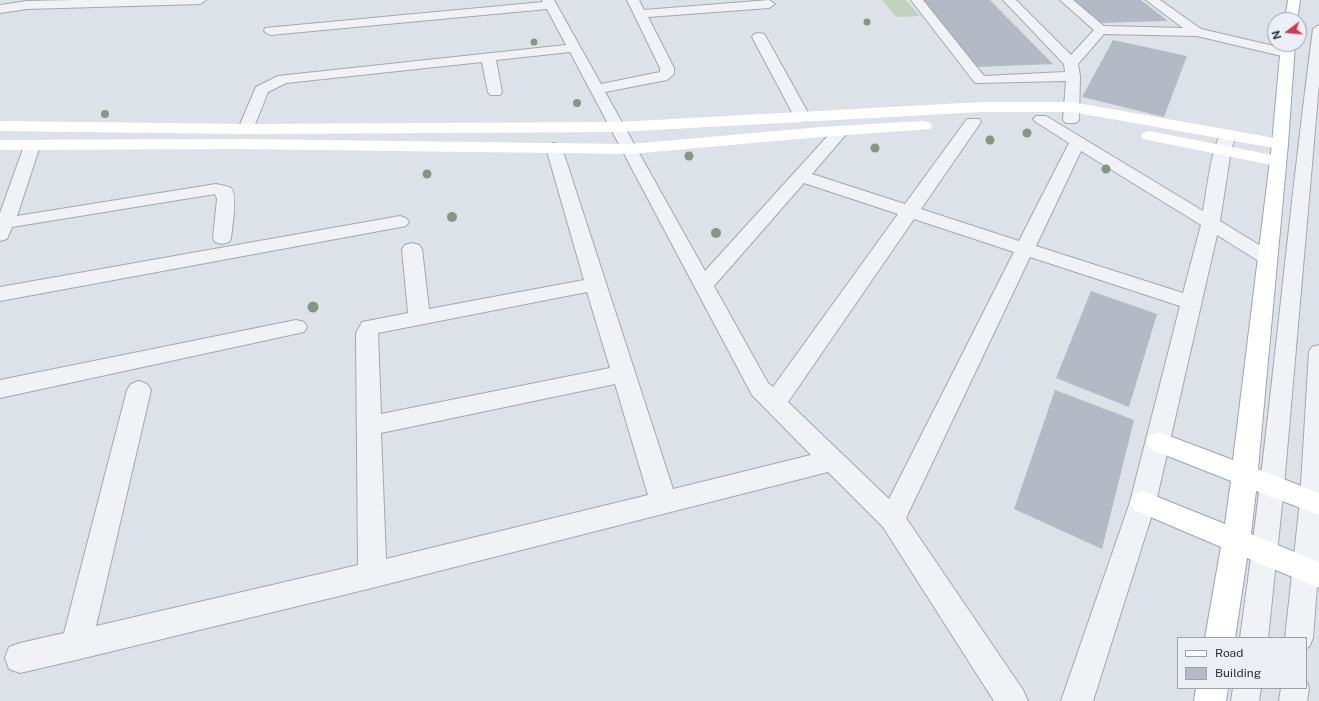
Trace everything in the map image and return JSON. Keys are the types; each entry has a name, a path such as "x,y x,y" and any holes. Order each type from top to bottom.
{"street":[{"path":"0,9 28,5 200,0"},
{"path":"595,89 662,77 667,74 667,68 634,0"},
{"path":"917,0 980,80 1072,70"},
{"path":"1009,0 1072,70"},
{"path":"1066,0 1100,30 1197,32 1267,45"},
{"path":"1152,0 1197,32"},
{"path":"1292,12 1294,0"},
{"path":"270,31 549,3 760,389 892,519 1012,701"},
{"path":"640,14 769,4"},
{"path":"1072,114 1072,70 1100,30"},
{"path":"759,38 803,118"},
{"path":"246,129 261,90 270,84 283,79 573,48"},
{"path":"1220,637 1244,475 1279,152 1287,52"},
{"path":"488,57 495,92"},
{"path":"0,126 246,129 618,128 982,107 1072,114 1279,152"},
{"path":"0,145 241,144 630,149 974,122 1041,119 1072,114"},
{"path":"1041,119 1267,258"},
{"path":"774,403 974,122"},
{"path":"703,286 840,132"},
{"path":"892,519 1077,142"},
{"path":"1077,701 1144,502 1210,224 1225,143"},
{"path":"32,146 7,202 3,230 216,189 225,192 226,199 222,238"},
{"path":"554,148 594,284 664,503"},
{"path":"800,176 1192,302"},
{"path":"0,294 400,222"},
{"path":"412,249 419,317"},
{"path":"372,575 367,333 370,327 594,284"},
{"path":"0,389 296,327"},
{"path":"369,426 623,374"},
{"path":"76,645 139,390"},
{"path":"1159,442 1315,503"},
{"path":"20,658 372,575 833,460"},
{"path":"1144,502 1312,572"},
{"path":"1210,701 1212,689"}],"lane":[{"path":"1254,637 1266,553 1307,124 1319,29"},
{"path":"1299,637 1312,572 1319,352"},
{"path":"1245,701 1247,689"},
{"path":"1293,701 1295,689"}],"green space":[{"path":"882,0 906,0 920,16 896,17"}],"building":[{"path":"922,0 990,0 1053,64 977,67"},
{"path":"1074,0 1141,0 1168,21 1100,23"},
{"path":"1113,40 1187,56 1164,117 1082,97"},
{"path":"1091,291 1157,314 1129,407 1056,378"},
{"path":"1055,390 1134,420 1102,549 1014,509"}]}
